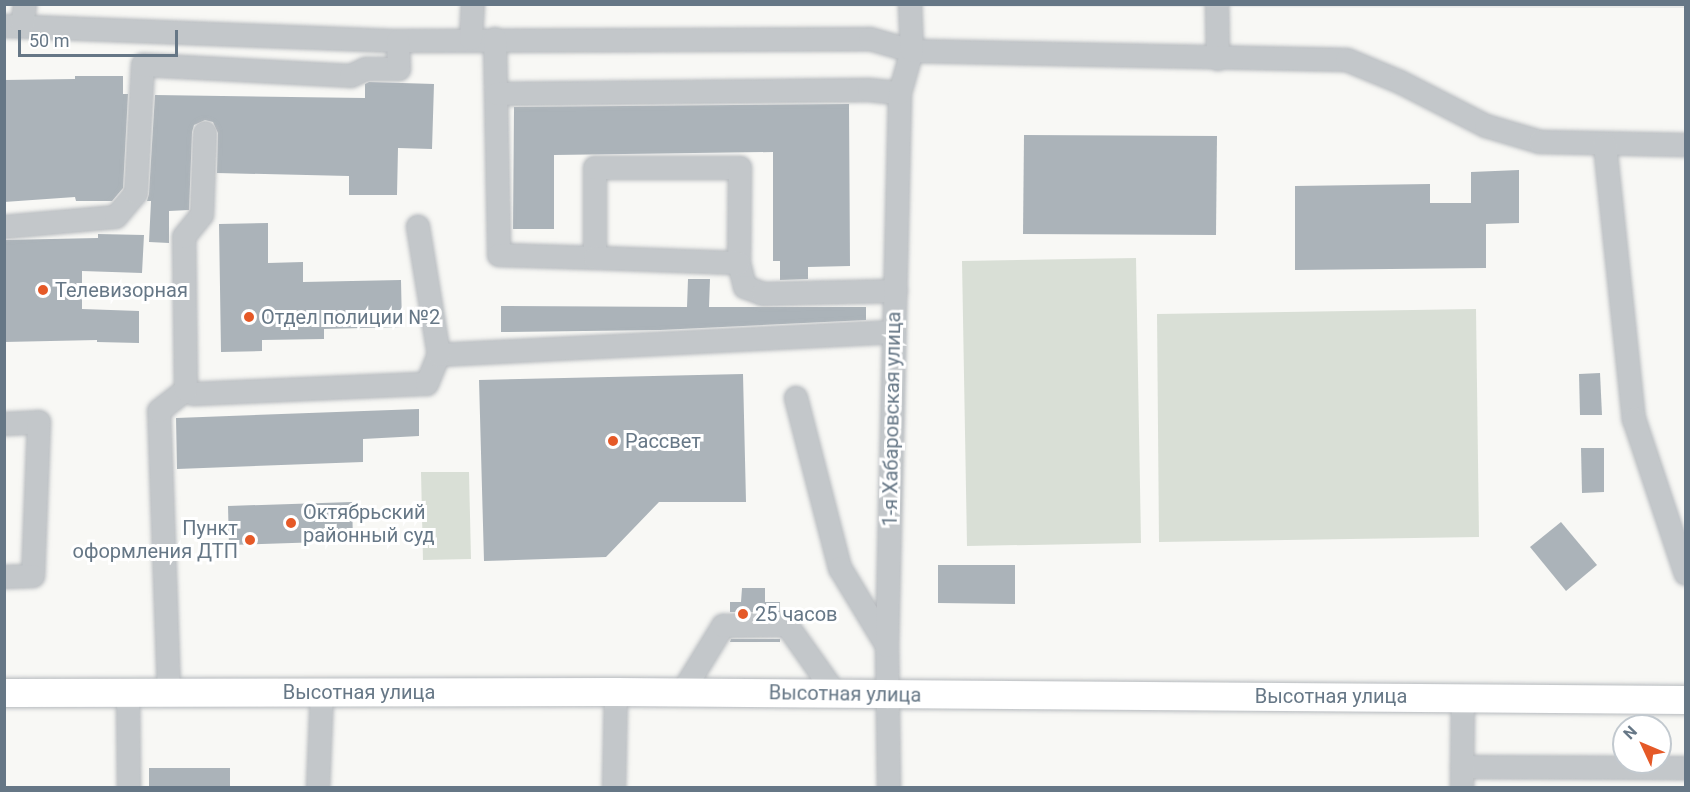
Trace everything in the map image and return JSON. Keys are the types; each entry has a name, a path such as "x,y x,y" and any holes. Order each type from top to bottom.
{"main road":[{"name":"Высотная улица","path":"4,693 616,692 1463,696 1686,700"}],"street":[{"path":"471,39 473,4"},
{"name":"1-я Хабаровская улица","path":"889,788 887,646 893,332 900,93 912,51 910,4"},
{"path":"1217,4 1218,59"},
{"path":"17,19 398,41 870,39 912,51 1347,60 1400,82 1486,126 1540,142 1686,145"},
{"path":"495,39 499,255 740,263"},
{"path":"4,227 116,217 136,193 143,65 351,76 366,69 399,69 398,41"},
{"path":"496,94 869,90 900,93"},
{"path":"186,390 184,237 202,215 205,133"},
{"path":"1605,145 1634,419 1686,574"},
{"path":"595,258 595,168 740,168 740,263 745,287 763,294 896,291"},
{"path":"186,390 194,394 427,384 439,355 418,227"},
{"path":"439,355 893,332"},
{"path":"169,692 159,411 186,390"},
{"path":"796,398 840,568 887,646"},
{"path":"4,424 39,422 33,576 4,577"},
{"path":"682,693 723,626 787,625 835,693"},
{"path":"318,788 322,692"},
{"path":"614,788 616,692"},
{"path":"129,693 129,788"},
{"path":"1463,696 1462,777 1686,768"}],"shaded area":[{"path":"656,4 1685,4 1686,8 656,6"},
{"path":"1136,258 1141,543 967,546 962,261"},
{"path":"1476,309 1479,537 1159,542 1157,314"},
{"path":"421,472 469,472 471,559 423,560"}],"building":[{"path":"75,76 123,76 123,94 128,94 123,188 112,201 76,201 75,197 4,202 4,80 75,79"},
{"path":"369,82 434,84 432,149 398,148 397,195 349,195 349,176 217,173 218,133 213,122 205,120 194,125 192,132 189,210 169,211 169,243 149,242 151,201 147,201 155,95 365,98 365,84"},
{"path":"849,104 850,266 808,267 808,279 780,280 780,261 773,261 773,152 554,155 554,229 513,229 514,107"},
{"path":"1024,135 1217,136 1216,235 1023,234"},
{"path":"1519,170 1519,223 1486,224 1486,268 1295,270 1295,186 1430,184 1430,203 1471,203 1471,172"},
{"path":"268,223 268,263 303,262 303,282 401,280 402,327 324,329 324,339 262,340 262,351 221,352 219,224"},
{"name":"Телевизорная","path":"98,234 144,235 142,273 82,271 82,309 139,311 139,343 97,342 97,340 4,342 4,240 98,238"},
{"path":"688,279 710,279 709,307 866,307 866,320 660,330 501,332 501,306 687,307"},
{"path":"1600,373 1602,415 1580,415 1579,374"},
{"name":"Рассвет","path":"743,374 746,502 659,502 606,557 484,561 479,380"},
{"path":"419,409 419,436 363,439 363,462 177,469 176,418"},
{"path":"1581,448 1604,448 1604,492 1582,493"},
{"name":"Октябрьский районный суд","path":"352,502 353,541 229,545 228,506"},
{"path":"1561,522 1597,565 1566,591 1530,547"},
{"path":"938,565 1015,565 1015,604 938,603"},
{"path":"742,588 765,588 765,602 780,602 780,612 730,612 730,602 741,602"},
{"path":"731,639 780,639 780,642 730,642"},
{"path":"149,768 230,768 230,788 149,788"}],"place":[{"name":"Телевизорная","path":"43,290"},
{"name":"Отдел полиции №2","path":"249,317"},
{"name":"Рассвет","path":"613,441"},
{"name":"Октябрьский районный суд","path":"291,523"},
{"name":"Пункт оформления ДТП","path":"250,540"},
{"name":"25 часов","path":"743,614"}]}
